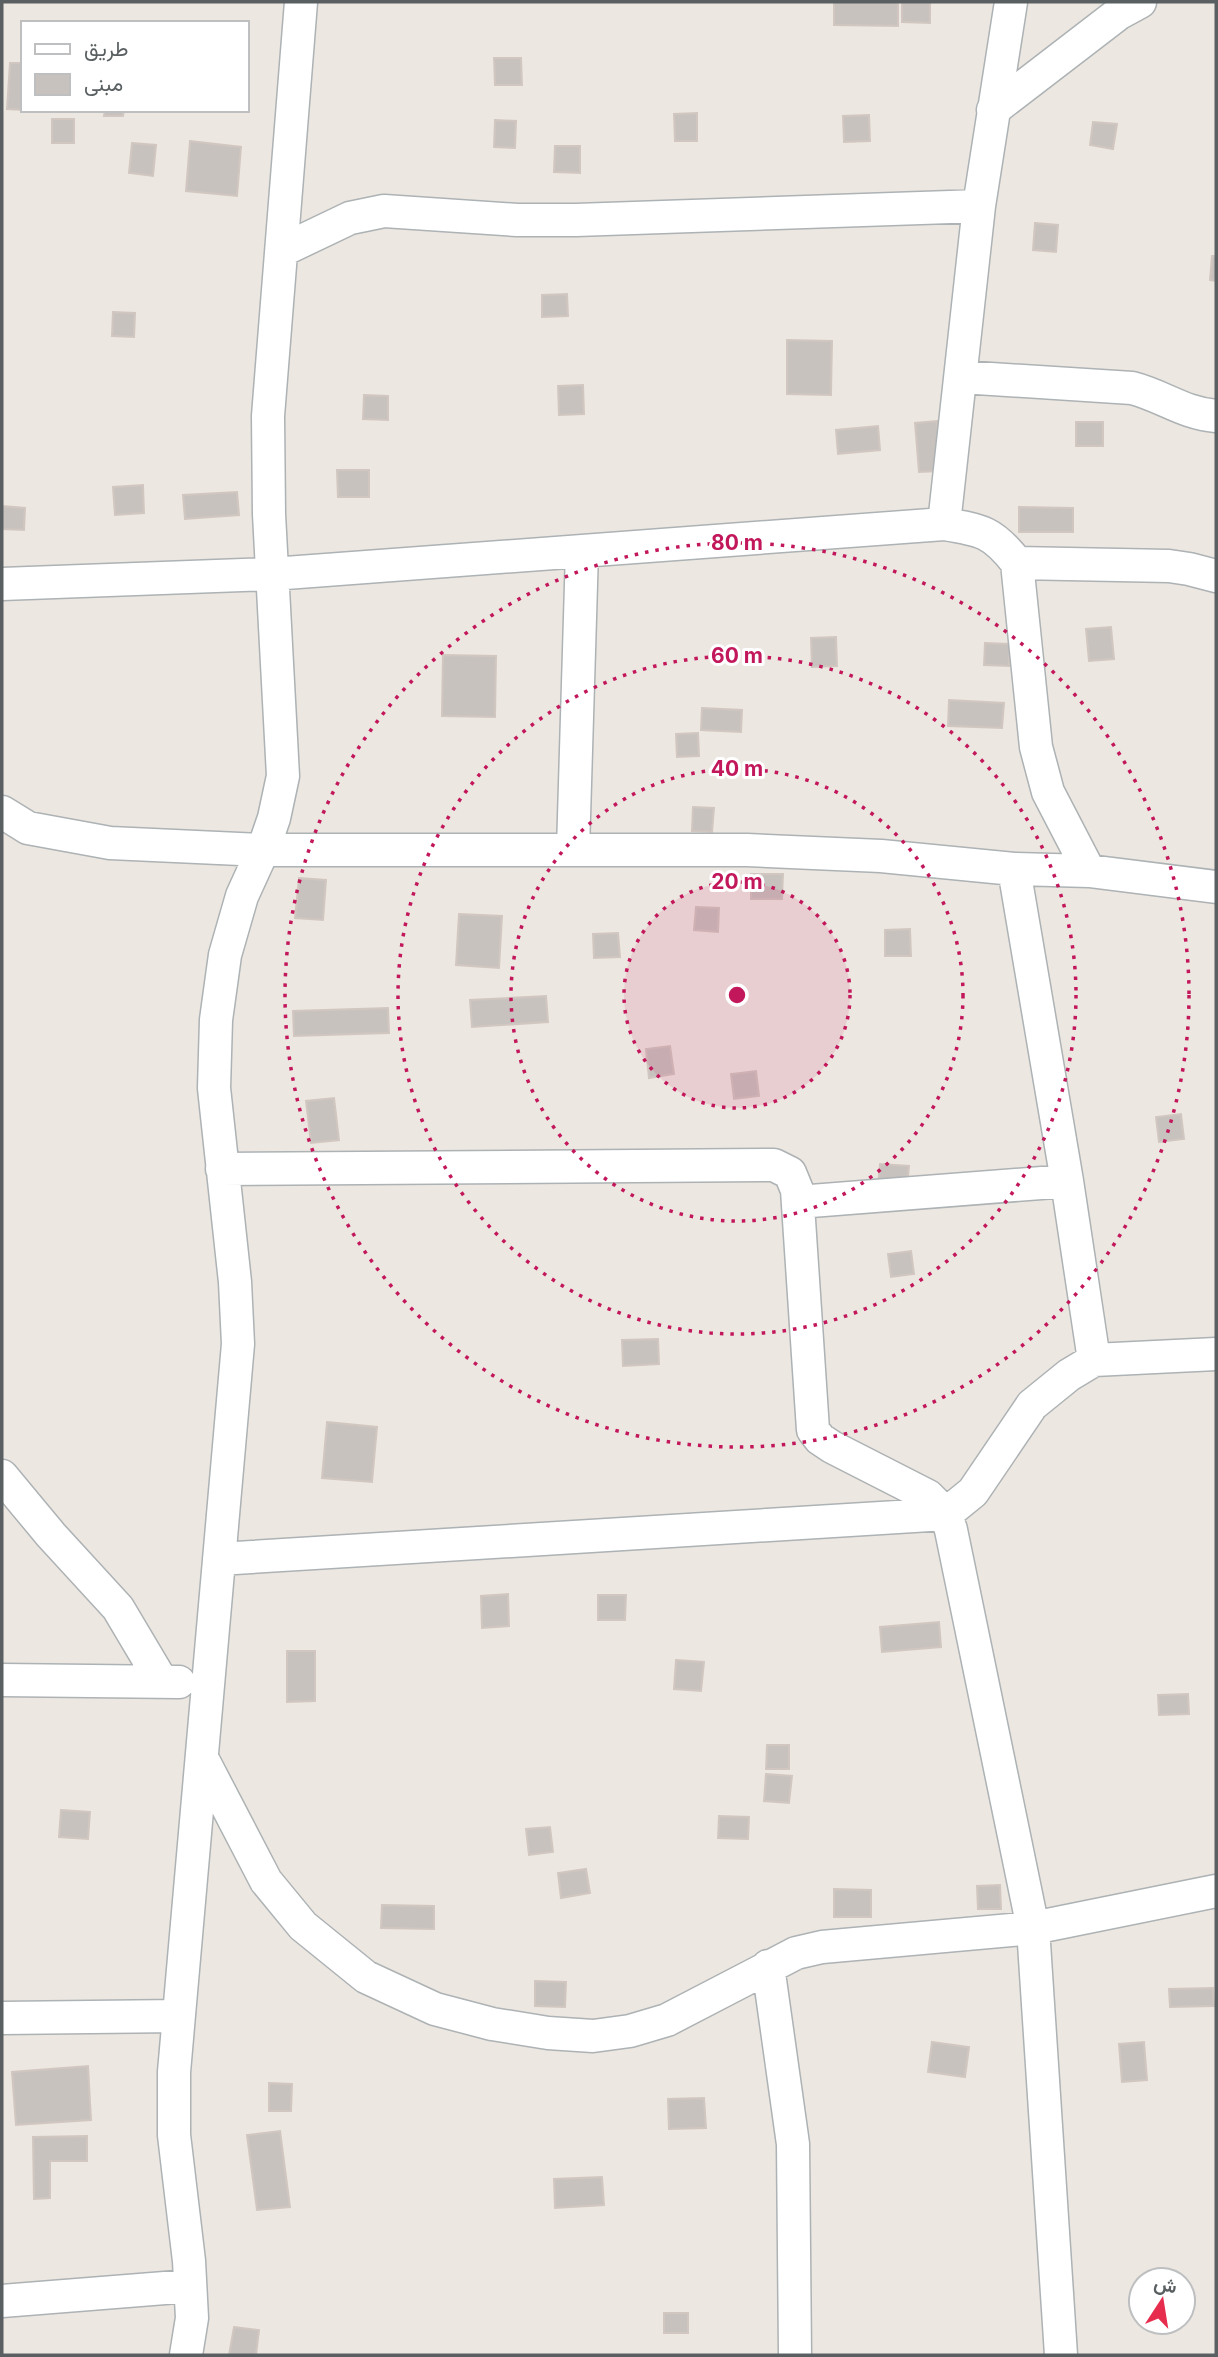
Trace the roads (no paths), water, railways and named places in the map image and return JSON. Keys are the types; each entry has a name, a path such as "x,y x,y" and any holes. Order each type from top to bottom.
{"street":[{"path":"186,2355 192,2318 189,2261 174,2135 174,2072 237,1344 235,1282 214,1088 216,1020 225,955 242,896 274,818 283,776 268,514 268,416 301,2"},
{"path":"944,524 979,206 1011,2"},
{"path":"993,110 1118,14 1140,2"},
{"path":"283,250 350,218 384,211 517,220 576,220 979,206"},
{"path":"961,377 1132,388 1147,391 1181,409 1216,416"},
{"path":"2,584 272,573 944,524 979,530 1002,543 1017,563 1035,747 1048,792 1089,871"},
{"path":"573,850 582,551"},
{"path":"1017,563 1169,566 1216,576"},
{"path":"2,812 29,828 110,843 263,850 747,850 881,856 1014,869 1089,871 1216,887"},
{"path":"1014,869 1067,1181 1094,1360"},
{"path":"222,1168 774,1165 790,1173 797,1190 813,1430 832,1447 928,1496 946,1514 951,1530 1033,1928 1061,2355"},
{"path":"798,1202 1067,1181"},
{"path":"219,1559 946,1514 973,1492 1032,1405 1069,1375 1094,1360 1216,1354"},
{"path":"2,1476 51,1535 118,1608 162,1682"},
{"path":"2,1680 208,1682"},
{"path":"202,1758 266,1881 303,1926 366,1977 435,2009 492,2024 548,2033 593,2036 630,2031 667,2020 796,1952 822,1947 1033,1928 1216,1891"},
{"path":"768,1966 793,2144 794,2355"},
{"path":"2,2018 179,2016"},
{"path":"2,2301 190,2286"}]}
